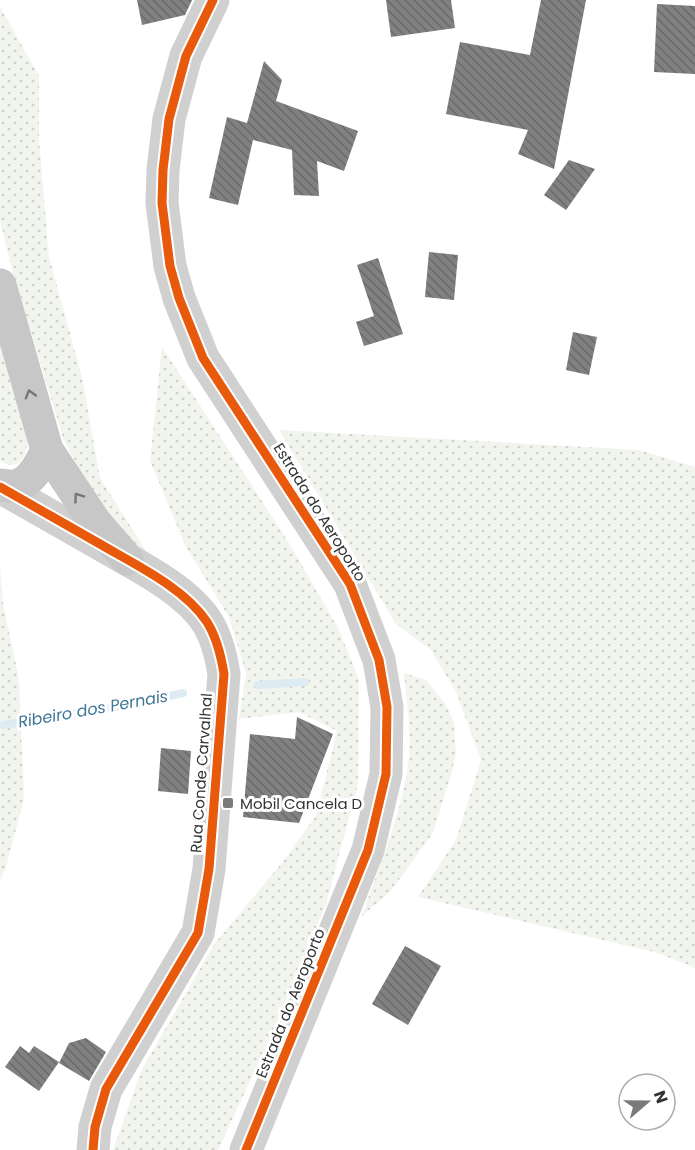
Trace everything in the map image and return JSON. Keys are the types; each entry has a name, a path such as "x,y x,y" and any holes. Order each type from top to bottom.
{"highway":[{"path":"0,285 47,450 95,522 127,560"},
{"path":"0,486 15,486 25,481 41,465 47,450"}],"main road":[{"name":"Estrada do Aeroporto","path":"213,0 186,56 169,119 162,203 170,267 179,298 203,358 350,584 380,660 387,707 386,774 368,850 246,1150"},
{"name":"Rua Conde Carvalhal","path":"0,486 163,582 192,604 206,620 220,652 224,674 209,869 198,933 106,1089 95,1127 93,1150"}],"shaded area":[{"path":"0,7 39,76 39,140 49,257 82,377 100,478 158,570 105,520 63,438 13,273 0,221"},
{"path":"0,346 27,439 24,457 17,464 12,465 0,461"},
{"path":"162,347 289,543 338,628 359,679 358,784 326,904 272,1034 218,1150 113,1150 142,1069 215,943 281,864 316,816 337,731 299,712 239,719 246,674 229,617 186,547 150,461"},
{"path":"279,430 639,450 695,467 695,968 655,952 418,897 456,840 481,760 456,692 431,650 396,624"},
{"path":"0,566 3,604 19,679 24,799 6,867 0,880"},
{"path":"404,673 426,680 445,703 454,723 456,752 433,833 390,892 362,916 395,822 405,784 408,765 409,719"}],"building":[{"path":"137,0 192,0 185,15 142,25"},
{"path":"386,0 451,0 455,28 391,37"},
{"path":"541,0 586,0 554,169 518,154 528,130 446,114 460,42 530,55"},
{"path":"657,4 695,6 695,74 654,72"},
{"path":"264,61 282,80 276,101 358,131 344,171 317,161 319,196 294,195 292,150 253,140 238,205 209,198 227,117 247,123"},
{"path":"569,160 595,169 566,210 544,195"},
{"path":"429,252 458,255 454,300 425,297"},
{"path":"378,258 403,334 364,346 356,322 374,316 357,265"},
{"path":"573,332 597,337 589,375 566,370"},
{"path":"297,717 333,734 299,823 243,817 250,734 295,739"},
{"path":"161,748 191,751 188,794 158,791"},
{"path":"405,946 441,966 408,1025 372,1004"},
{"path":"86,1038 106,1052 89,1081 59,1063 69,1043"},
{"path":"20,1046 29,1053 34,1046 59,1062 39,1091 5,1067"}],"waterway":[{"name":"Ribeiro dos Pernais","path":"258,685 305,682"},
{"name":"Ribeiro dos Pernais","path":"3,725 133,704 183,693"}],"cycle path":[{"path":"213,0 186,56 169,119 162,203 170,266 179,298 203,358 350,584 379,660 387,707 386,774 368,850 246,1150"},
{"path":"0,487 143,569 186,598 207,622 218,647 224,674 209,869 198,933 106,1089 95,1127 93,1150"}],"place":[{"name":"Mobil Cancela D","path":"228,803"}]}
